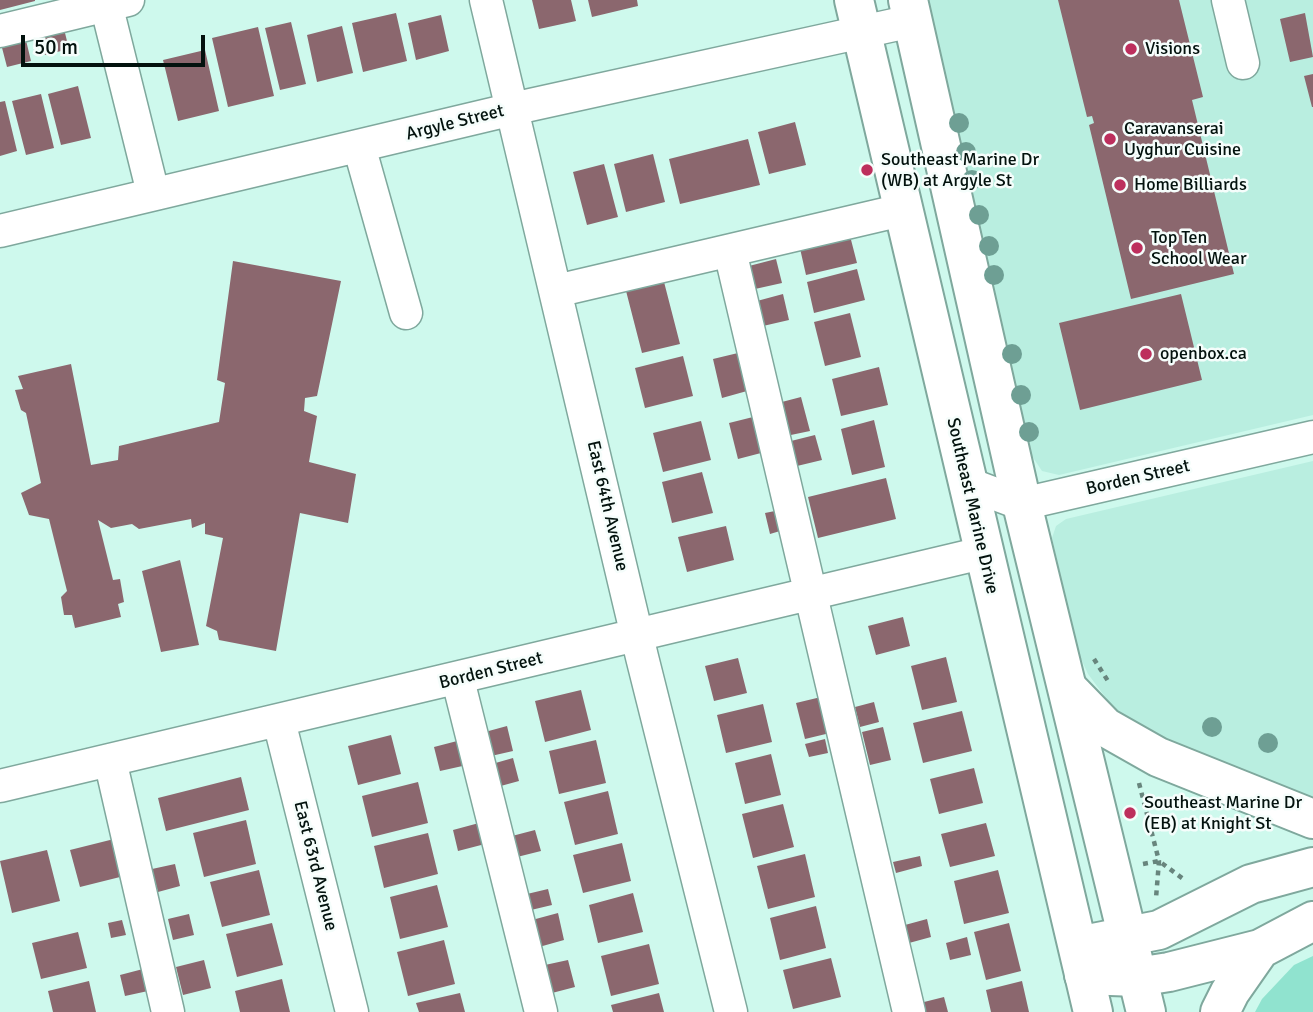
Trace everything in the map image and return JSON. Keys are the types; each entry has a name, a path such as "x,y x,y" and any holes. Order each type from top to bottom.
{"main road":[{"path":"910,11 1023,504 1142,995"},
{"name":"Southeast Marine Drive","path":"857,16 982,553 1093,1012"},
{"path":"1069,690 1105,727 1158,757 1313,819"},
{"path":"1081,961 1128,937 1159,930 1251,884 1313,867"},
{"path":"1142,995 1260,949 1313,921"},
{"path":"1220,1012 1230,992 1260,949"},
{"path":"1081,961 1142,995"}],"street":[{"name":"East 64th Avenue","path":"486,0 730,1012"},
{"path":"1228,0 1243,63"},
{"path":"0,30 113,2 153,193"},
{"name":"Argyle Street","path":"0,231 512,109 857,16 910,11"},
{"path":"359,146 407,313"},
{"path":"556,291 902,210"},
{"path":"730,251 909,1012"},
{"name":"Borden Street","path":"1023,504 1313,437"},
{"path":"966,483 1023,504"},
{"name":"Borden Street","path":"0,786 458,680 982,553"},
{"path":"458,680 541,1012"},
{"name":"East 63rd Avenue","path":"279,721 352,1012"},
{"path":"110,760 168,1012"}],"path":[{"path":"1140,785 1159,860 1154,908"},
{"path":"1143,864 1159,860"},
{"path":"1159,860 1192,886"}],"shaded area":[{"path":"926,0 1313,0 1313,415 1059,475 1042,471 1032,456"},
{"path":"1313,461 1313,801 1149,735 1118,714 1088,674 1077,650 1052,538 1056,526 1066,519"},
{"path":"1313,956 1313,1012 1255,1012 1262,999 1294,965"}],"building":[{"path":"0,0 35,0 35,1 0,10"},
{"path":"532,0 571,0 576,21 539,29"},
{"path":"588,0 637,0 638,6 592,17"},
{"path":"1058,0 1179,0 1203,97 1192,100 1234,274 1131,299 1089,125 1094,123 1092,116 1087,117"},
{"path":"396,13 407,61 363,72 352,23"},
{"path":"1305,13 1313,57 1290,62 1280,19"},
{"path":"441,15 449,51 416,60 408,23"},
{"path":"291,22 306,84 280,90 265,28"},
{"path":"63,25 69,49 45,55 39,31"},
{"path":"342,26 353,73 317,82 307,35"},
{"path":"258,27 274,96 228,107 212,38"},
{"path":"24,32 31,61 7,67 0,40"},
{"path":"205,50 219,111 178,121 163,60"},
{"path":"1313,74 1313,107 1312,107 1304,76"},
{"path":"78,86 91,138 61,145 48,94"},
{"path":"41,94 54,148 26,155 12,101"},
{"path":"5,101 17,151 0,156 0,102"},
{"path":"795,122 806,165 769,174 758,132"},
{"path":"748,139 760,185 680,204 669,159"},
{"path":"653,154 665,202 626,212 614,164"},
{"path":"604,164 618,217 587,225 573,172"},
{"path":"849,232 857,263 806,275 799,244"},
{"path":"776,259 782,283 755,289 749,266"},
{"path":"233,261 341,281 317,396 305,398 304,411 317,416 309,462 356,474 348,523 300,513 276,651 219,640 217,631 206,626 223,538 205,534 205,523 192,528 191,519 139,529 132,524 111,528 98,520 113,580 120,579 124,602 118,604 121,617 75,628 72,615 64,615 61,597 67,591 49,519 29,515 21,493 41,483 26,413 21,410 15,390 23,389 18,376 71,364 91,465 118,460 119,446 219,422 225,383 217,380"},
{"path":"857,269 865,300 814,313 807,282"},
{"path":"663,278 680,344 642,353 625,287"},
{"path":"783,294 789,320 763,326 757,301"},
{"path":"1181,294 1202,380 1080,410 1059,323"},
{"path":"850,313 861,357 825,366 814,322"},
{"path":"738,353 747,391 722,398 713,359"},
{"path":"683,356 693,396 645,408 635,368"},
{"path":"879,367 888,405 841,416 832,379"},
{"path":"801,397 810,431 786,436 778,403"},
{"path":"753,417 761,453 738,459 729,423"},
{"path":"874,420 885,467 852,475 841,429"},
{"path":"701,421 711,460 663,472 653,433"},
{"path":"815,435 822,460 797,466 791,441"},
{"path":"702,472 713,513 672,523 662,482"},
{"path":"886,478 896,519 818,538 808,497"},
{"path":"775,511 780,531 770,534 765,513"},
{"path":"726,526 734,560 687,572 678,537"},
{"path":"180,560 199,645 161,652 142,571"},
{"path":"903,617 910,646 876,655 868,626"},
{"path":"946,657 957,702 922,710 911,666"},
{"path":"738,658 747,693 714,701 705,666"},
{"path":"581,690 591,730 545,742 535,701"},
{"path":"821,697 830,733 805,739 796,703"},
{"path":"874,702 879,722 860,727 855,707"},
{"path":"763,704 772,742 726,753 717,715"},
{"path":"962,711 972,751 923,763 913,723"},
{"path":"507,726 513,751 491,756 485,732"},
{"path":"883,727 891,760 870,765 862,732"},
{"path":"391,735 401,774 358,785 348,746"},
{"path":"825,739 828,753 809,757 805,744"},
{"path":"461,740 467,765 440,771 434,747"},
{"path":"596,740 606,783 559,794 549,751"},
{"path":"771,754 781,795 745,804 735,763"},
{"path":"513,758 519,781 497,787 492,764"},
{"path":"974,768 983,803 939,814 930,779"},
{"path":"241,777 249,810 166,831 158,798"},
{"path":"418,782 428,823 372,837 362,796"},
{"path":"608,791 618,834 575,845 564,802"},
{"path":"783,804 794,847 753,858 742,814"},
{"path":"246,820 256,864 204,877 193,833"},
{"path":"479,823 485,844 458,851 453,830"},
{"path":"986,823 995,856 950,867 941,834"},
{"path":"535,830 541,851 517,857 512,836"},
{"path":"428,833 438,874 384,888 374,846"},
{"path":"114,839 124,876 80,887 70,850"},
{"path":"622,843 631,881 583,893 573,855"},
{"path":"47,850 60,901 12,913 0,861"},
{"path":"805,854 815,897 768,909 757,866"},
{"path":"920,856 922,866 896,873 893,862"},
{"path":"175,864 180,886 158,892 152,869"},
{"path":"259,870 270,915 222,927 210,882"},
{"path":"998,870 1009,913 964,924 954,881"},
{"path":"437,885 448,927 400,939 390,897"},
{"path":"548,889 552,905 531,910 527,894"},
{"path":"633,893 643,932 598,943 589,905"},
{"path":"816,906 826,948 780,960 770,918"},
{"path":"558,913 564,940 539,947 532,920"},
{"path":"189,914 194,935 173,940 168,919"},
{"path":"927,919 931,937 909,943 905,925"},
{"path":"122,920 126,935 111,938 108,923"},
{"path":"272,923 283,965 237,977 226,934"},
{"path":"1009,923 1021,971 986,980 974,932"},
{"path":"78,932 87,968 41,979 32,943"},
{"path":"967,937 971,955 950,960 946,943"},
{"path":"444,940 455,984 408,996 397,952"},
{"path":"649,944 659,984 611,996 601,956"},
{"path":"831,958 841,997 793,1009 783,970"},
{"path":"204,960 211,988 183,995 176,967"},
{"path":"568,960 575,987 552,993 545,965"},
{"path":"143,969 148,991 125,996 120,975"},
{"path":"282,979 290,1012 240,1012 235,991"},
{"path":"89,981 96,1012 53,1012 48,991"},
{"path":"1022,981 1029,1012 991,1012 986,990"},
{"path":"460,993 465,1012 419,1012 416,1003"},
{"path":"659,993 664,1012 613,1012 611,1005"},
{"path":"944,997 948,1012 922,1012 920,1003"}],"place":[{"name":"Visions","path":"1131,49"},
{"name":"Caravanserai Uyghur Cuisine","path":"1110,139"},
{"name":"Southeast Marine Dr (WB) at Argyle St","path":"867,170"},
{"name":"Home Billiards","path":"1120,185"},
{"name":"Top Ten School Wear","path":"1137,248"},
{"name":"openbox.ca","path":"1146,354"},
{"name":"Southeast Marine Dr (EB) at Knight St","path":"1130,813"}]}
